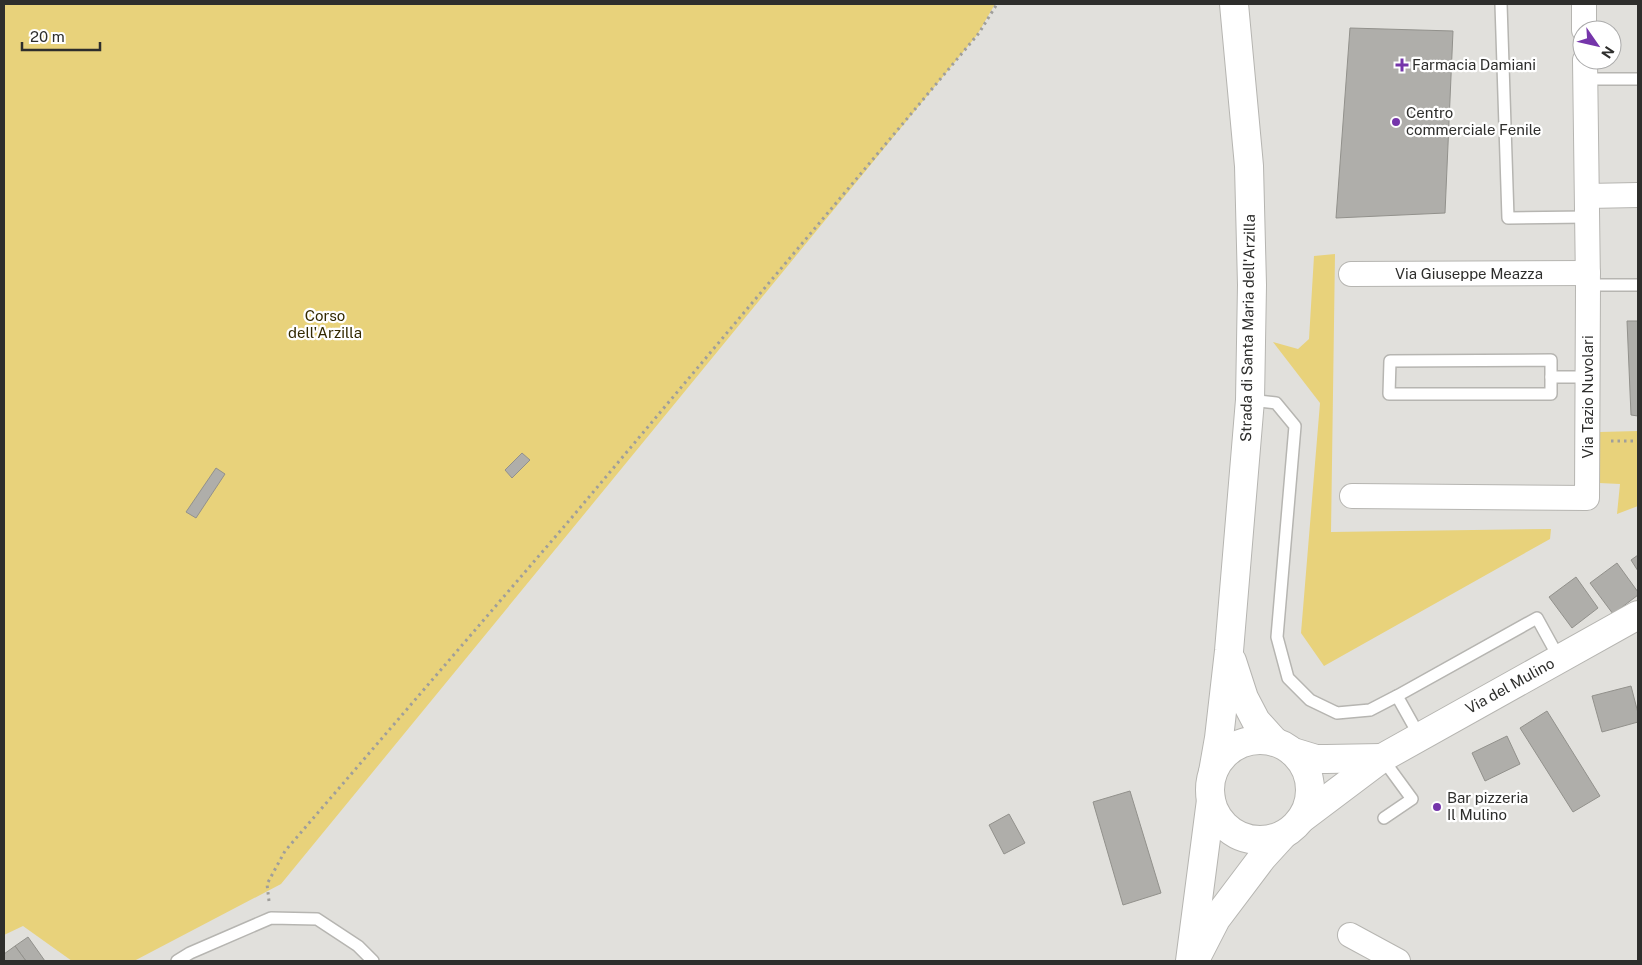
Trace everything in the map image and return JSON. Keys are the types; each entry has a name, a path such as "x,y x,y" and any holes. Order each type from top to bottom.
{"main road":[{"name":"Strada di Santa Maria dell'Arzilla","path":"1192,961 1211,800 1210,785 1219,738 1230,652 1250,400 1252,285 1249,166 1234,4"},
{"name":"Via del Mulino","path":"1292,827 1382,758 1638,615"},
{"name":"Strada di Santa Maria dell'Arzilla","path":"1192,961 1216,920 1262,858 1292,827 1308,805 1310,791 1308,776 1302,763 1256,721 1244,698 1230,652"},
{"path":"1213,772 1221,759 1232,749 1245,742 1260,740 1284,747"},
{"name":"Via del Mulino","path":"1284,747 1316,759 1382,758"},
{"name":"Strada di Santa Maria dell'Arzilla","path":"1211,800 1216,814 1225,827 1238,836 1253,840 1268,840 1292,827"}],"street":[{"path":"1584,4 1584,20"},
{"name":"Via Tazio Nuvolari","path":"1352,496 1587,498 1588,279 1585,70"},
{"path":"1587,206 1638,195"},
{"name":"Via Giuseppe Meazza","path":"1351,274 1588,279"},
{"path":"1350,935 1398,961"}],"lane":[{"path":"1501,4 1508,218 1587,206"},
{"path":"1591,70 1638,78"},
{"path":"1588,279 1638,285"},
{"path":"1551,360 1551,377 1551,394 1389,394 1390,361 1551,360"},
{"path":"1551,377 1588,377"},
{"path":"1250,400 1276,403 1295,426 1277,637 1288,678 1310,700 1337,713 1370,710 1537,618 1559,658"},
{"path":"1397,696 1420,737"},
{"path":"1382,758 1412,799 1384,818"},
{"path":"177,961 190,953 271,918 317,919 358,946 373,961"}],"path":[{"path":"271,918 267,884 285,851 574,514 979,34 997,4"}],"green space":[{"name":"Corso dell'Arzilla","path":"4,4 995,4 977,35 281,884 134,961 72,961 23,926 4,935"},
{"path":"1335,254 1331,532 1551,529 1550,539 1324,666 1301,633 1320,403 1273,342 1298,349 1309,339 1314,256"},
{"path":"1638,431 1638,506 1617,514 1620,484 1599,483 1600,432"}],"building":[{"name":"Centro commerciale Fenile","path":"1350,28 1453,31 1445,213 1336,218"},
{"path":"1627,321 1638,321 1638,416 1631,415"},
{"path":"522,453 530,460 512,478 505,470"},
{"path":"216,468 225,474 196,518 186,512"},
{"path":"1638,555 1638,571 1631,560"},
{"path":"1617,563 1638,592 1638,595 1613,614 1590,583"},
{"path":"1576,577 1598,608 1572,628 1549,597"},
{"path":"1631,686 1638,713 1638,722 1602,732 1592,696"},
{"path":"1547,711 1600,796 1573,812 1520,728"},
{"path":"1507,736 1520,764 1485,781 1472,753"},
{"path":"1130,791 1161,893 1123,905 1093,802"},
{"path":"1009,814 1025,843 1004,854 989,825"},
{"path":"28,937 45,961 26,961 15,946"},
{"path":"15,946 26,961 4,961 4,954"}],"place":[{"name":"Farmacia Damiani","path":"1402,65"},
{"name":"Centro commerciale Fenile","path":"1396,122"},
{"name":"Bar pizzeria Il Mulino","path":"1437,807"}]}
